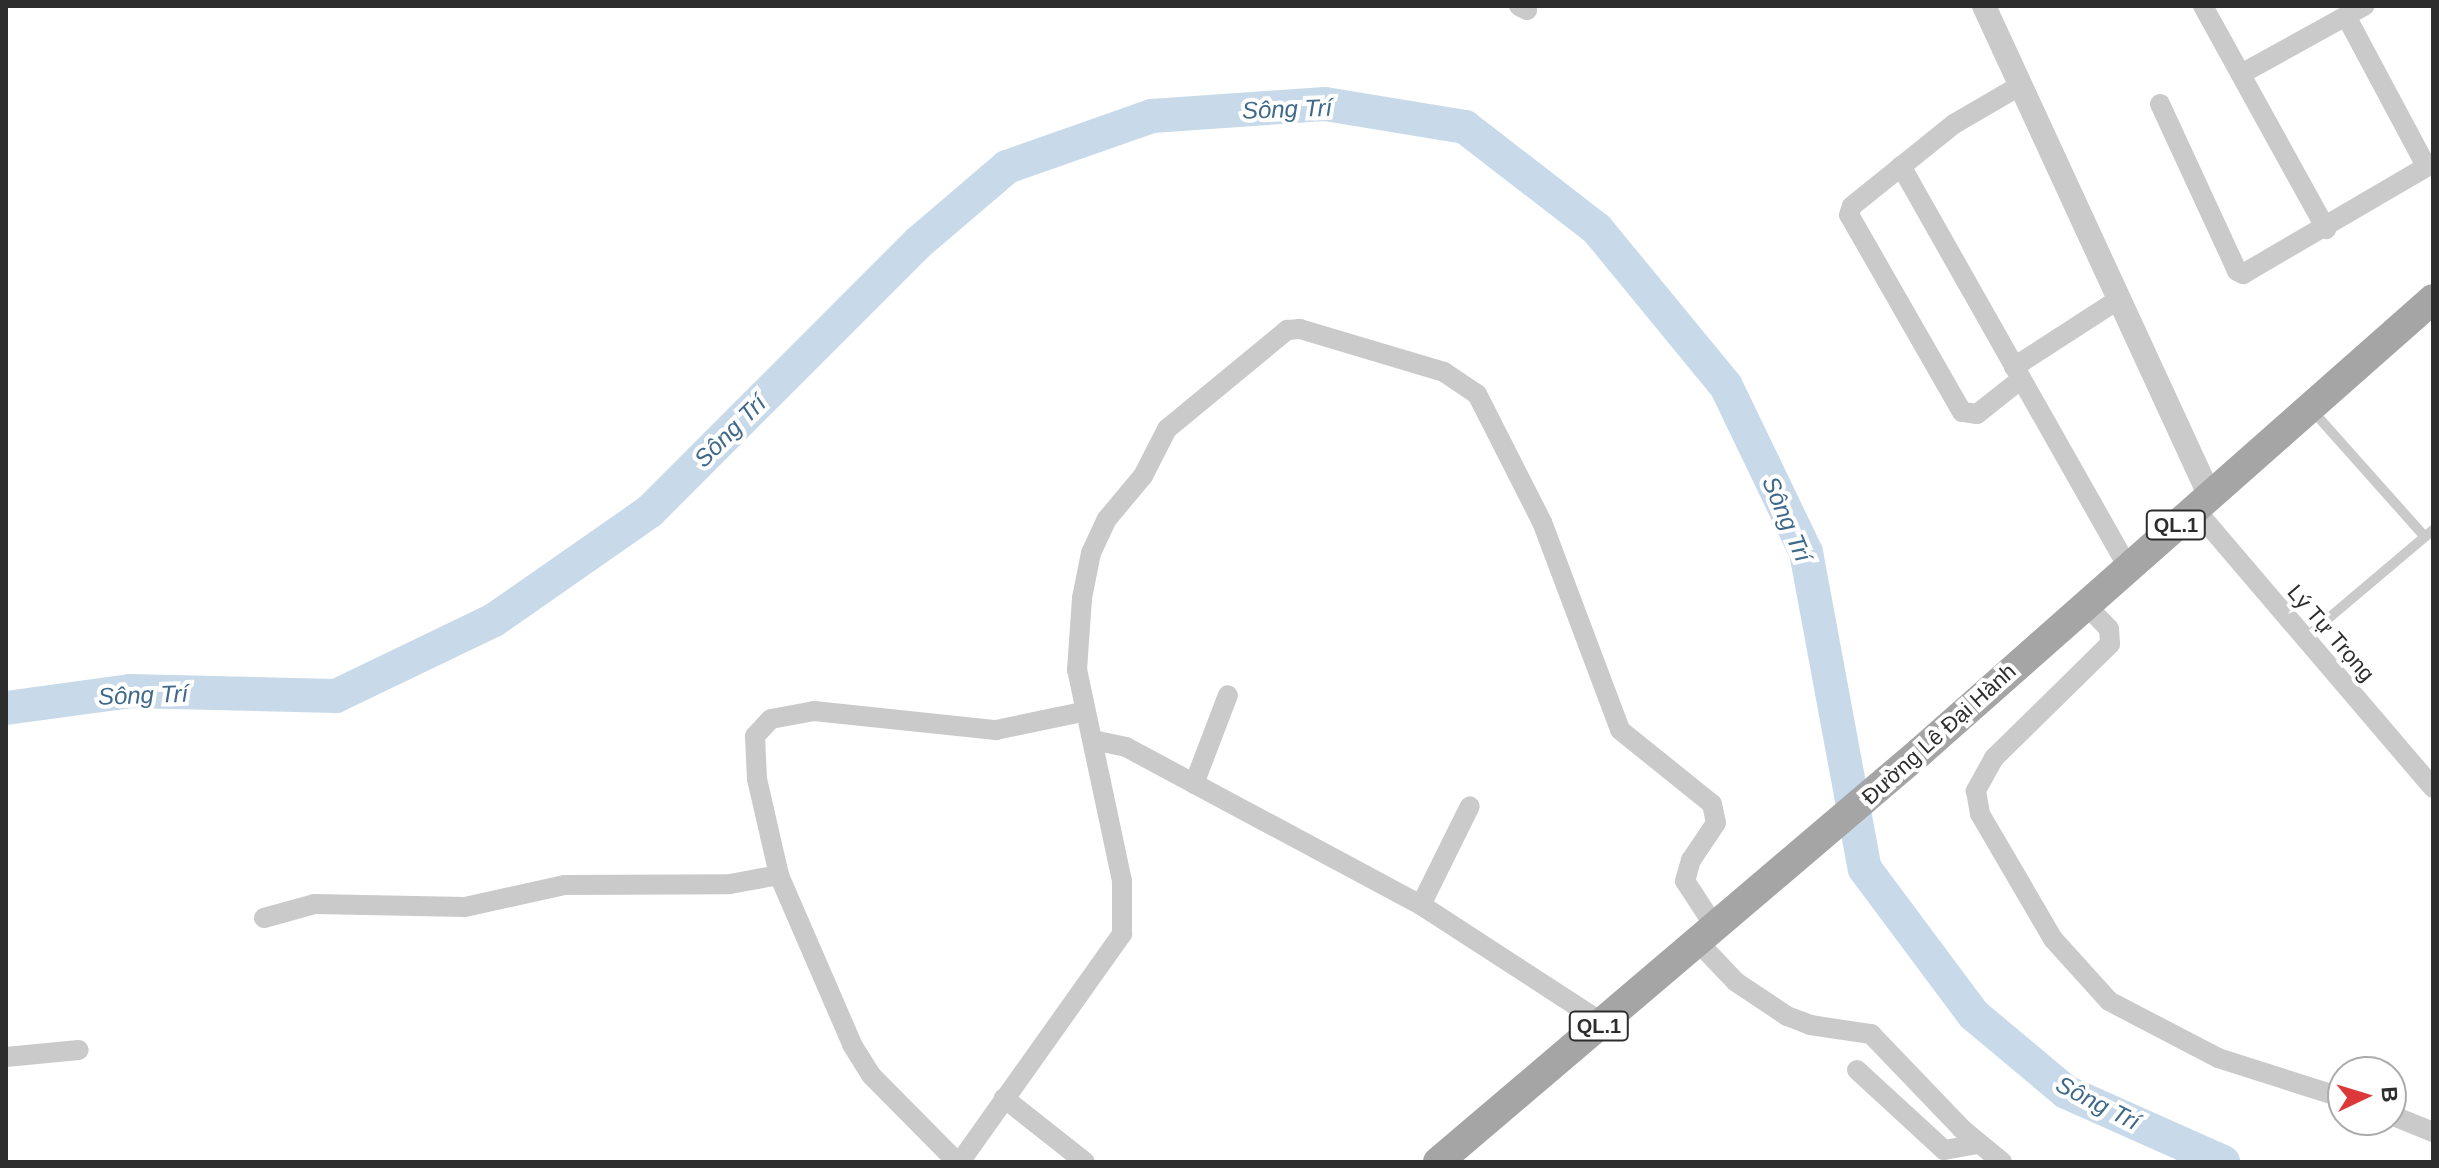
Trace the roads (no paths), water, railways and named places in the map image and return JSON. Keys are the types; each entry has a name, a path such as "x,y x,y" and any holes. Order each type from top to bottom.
{"main road":[{"name":"Đường Lê Đại Hành","path":"1438,1162 1761,890 2433,299"}],"street":[{"path":"1984,6 2119,299 2202,501"},
{"path":"2203,6 2326,229"},
{"path":"2160,104 2237,271 2252,273 2430,165 2355,11 2241,74"},
{"path":"2021,85 1954,124 1852,206 1852,225 1962,412 1977,414 2017,373 2119,299"},
{"path":"1901,166 2128,568"},
{"path":"1082,712 996,730 846,710 771,719 755,736 754,752 779,875 857,1053 871,1075 958,1162 1122,934 1124,891 1093,740 1082,712 1079,622 1091,553 1107,519 1143,476 1176,418 1218,392 1287,330 1300,329 1444,372 1477,394 1503,441 1542,522 1620,730 1712,804 1716,823 1691,860 1685,881 1706,935 1736,982 1787,1016 1810,1025 1871,1034 1979,1144 2002,1162"},
{"name":"Lý Tự Trọng","path":"2202,501 2304,639 2433,788"},
{"path":"2086,605 2109,629 2110,644 1994,758 1976,791 1980,814 2053,939 2109,1001 2218,1058 2327,1093"},
{"path":"1194,784 1228,695"},
{"path":"1093,740 1126,747 1421,905 1603,1023"},
{"path":"1421,905 1470,806"},
{"path":"264,918 314,904 465,907 565,885 730,884 779,875"},
{"path":"6,1057 79,1050"},
{"path":"1857,1070 1944,1150 1979,1144"},
{"path":"1004,1098 1085,1162"},
{"path":"2407,1121 2433,1132"}],"lane":[{"path":"2304,639 2429,534 2310,407"}],"waterway":[{"name":"Sông Trí","path":"6,708 130,691 336,696 494,620 650,511 918,243 1007,167 1152,116 1325,104 1465,127 1597,229 1726,386 1806,552 1865,869 1974,1015 2066,1092 2223,1162"}]}
